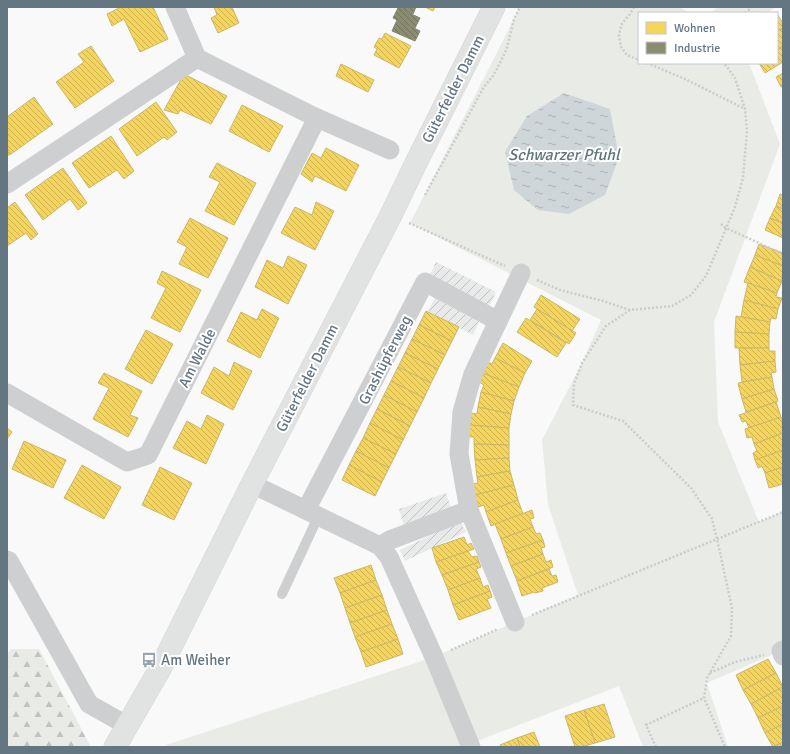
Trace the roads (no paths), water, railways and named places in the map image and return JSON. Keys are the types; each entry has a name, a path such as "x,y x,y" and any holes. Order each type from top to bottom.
{"street":[{"path":"175,7 197,58 317,118 390,150"},
{"name":"Güterfelder Damm","path":"115,747 161,667 252,484 391,215 494,7"},
{"path":"7,184 197,58"},
{"name":"Am Walde","path":"7,393 127,462 148,455 317,118"},
{"path":"515,622 469,510 459,454 462,412 473,374 521,273"},
{"name":"Grashüpferweg","path":"312,514 425,282 498,321"},
{"path":"252,484 380,546 389,557 434,657 471,747"},
{"path":"380,546 390,540 469,510"},
{"path":"7,560 9,561 89,704 128,726"}],"lane":[{"path":"282,594 312,514"}],"water":[{"name":"Schwarzer Pfuhl","path":"564,93 610,109 619,157 605,195 569,214 538,210 514,190 505,152 527,116"}],"place":[{"name":"Am Weiher","path":"149,660"}]}
